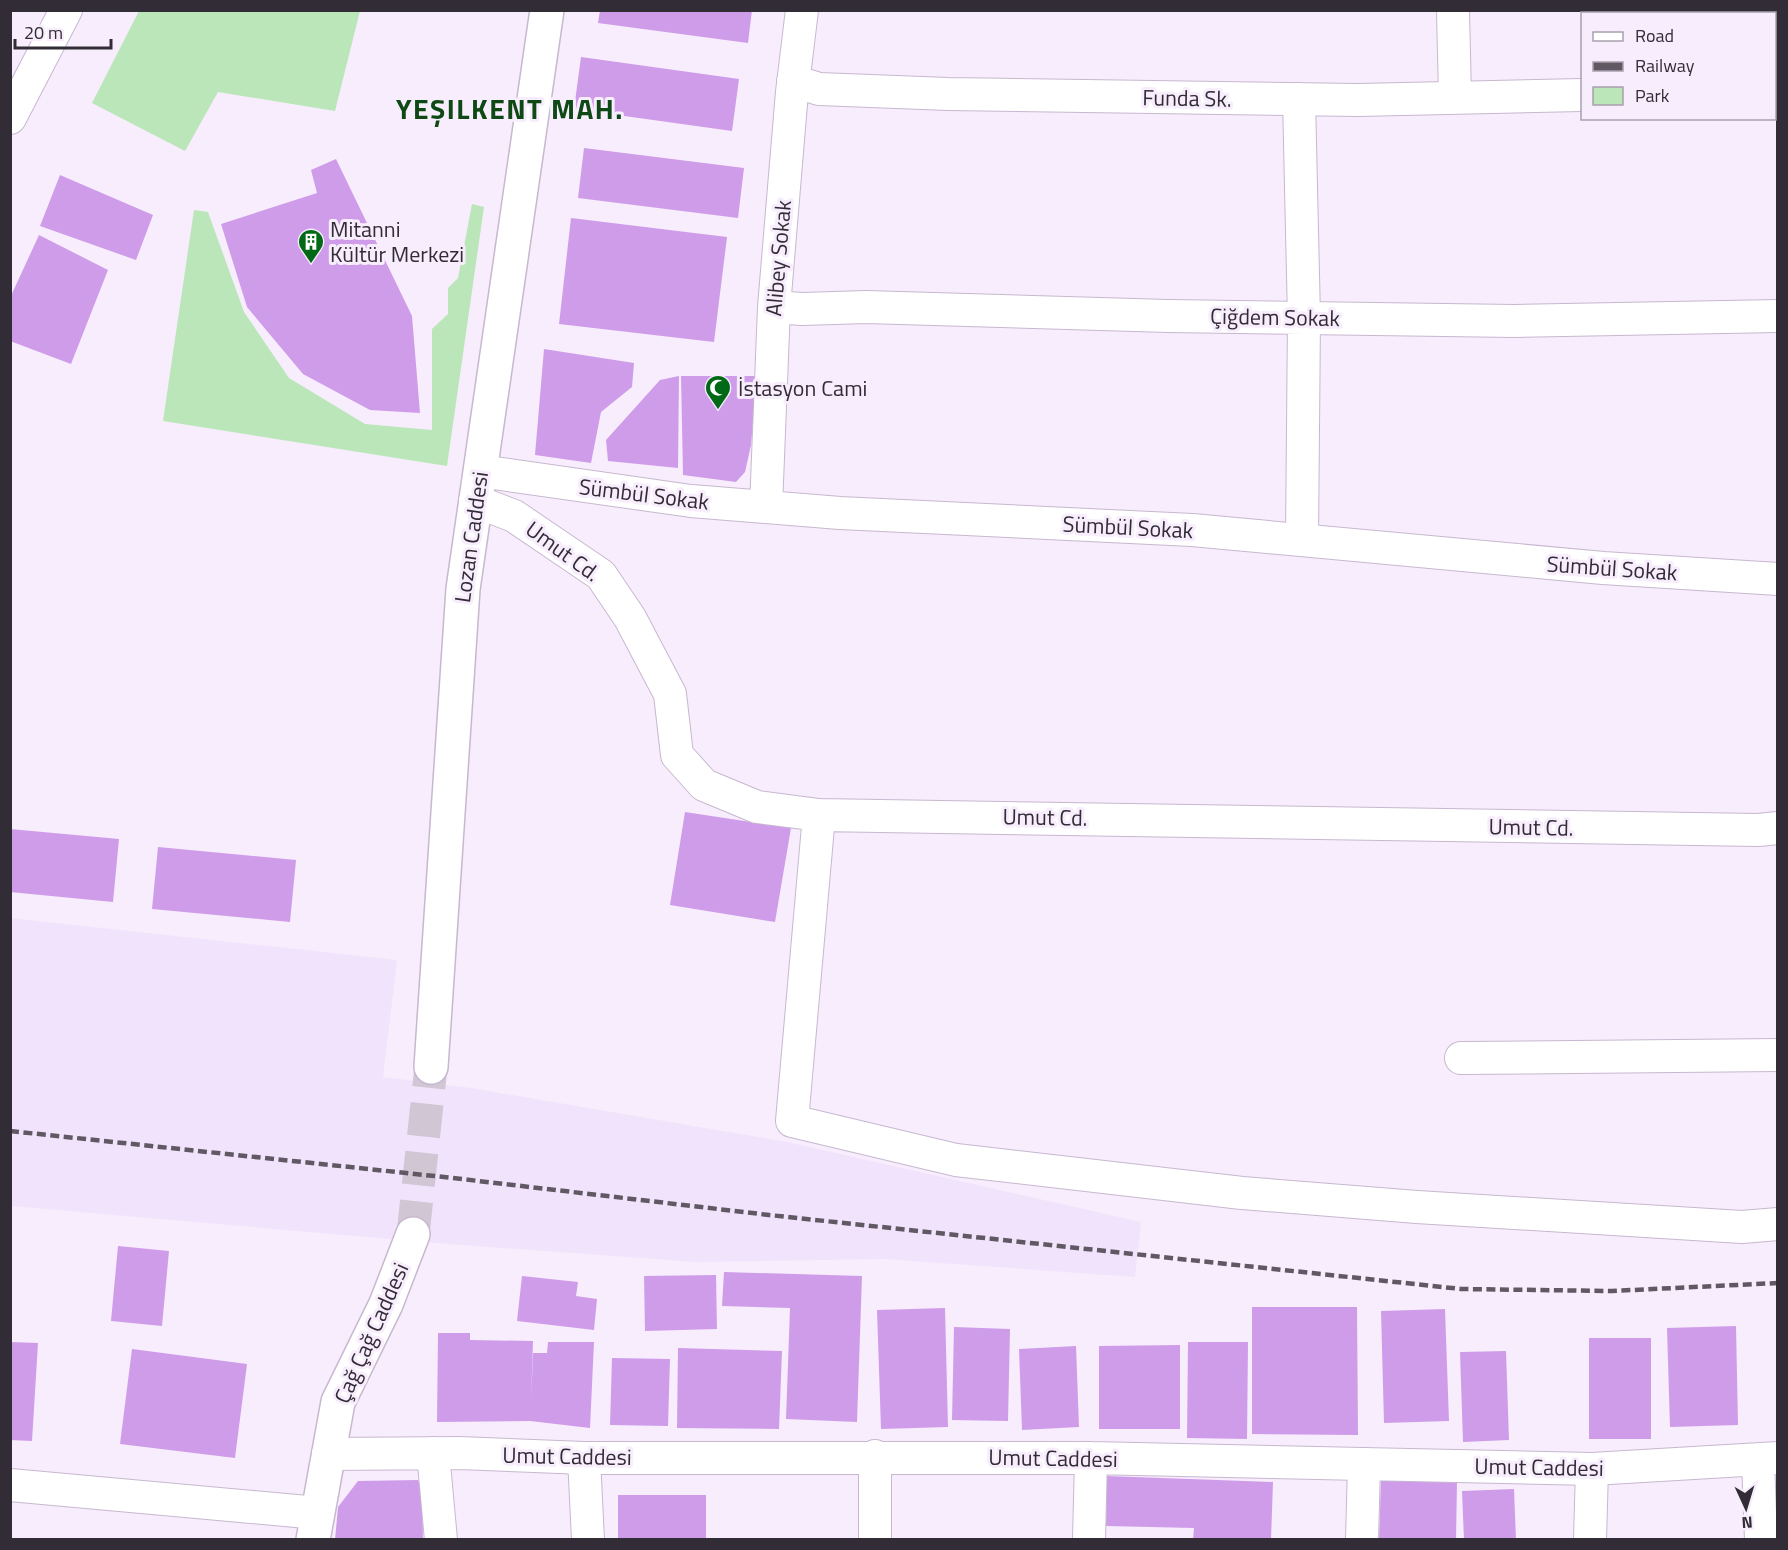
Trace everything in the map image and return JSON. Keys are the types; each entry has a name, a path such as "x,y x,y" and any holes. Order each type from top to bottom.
{"main road":[{"name":"Lozan Caddesi","path":"431,1067 463,589 547,10"},
{"name":"Çağ Çağ Caddesi","path":"315,1526 338,1402 386,1304 413,1234"}],"street":[{"name":"Alibey Sokak","path":"766,507 774,308 793,81 802,10"},
{"path":"1454,10 1455,98"},
{"path":"10,118 54,15"},
{"name":"Funda Sk.","path":"793,81 819,89 937,94 1299,99 1581,95"},
{"path":"1299,99 1304,318 1302,540"},
{"name":"Çiğdem Sokak","path":"774,308 866,307 1168,316 1514,321 1778,316"},
{"name":"Sümbül Sokak","path":"478,486 840,513 1192,530 1603,568 1778,579"},
{"name":"Umut Cd.","path":"478,486 514,516 602,575 630,618 670,694 676,755 704,784 757,807 819,815 1758,830 1778,828"},
{"path":"819,815 792,1121 956,1160 1242,1193 1417,1207 1742,1227 1778,1224"},
{"path":"1461,1058 1778,1055"},
{"path":"434,1453 441,1539"},
{"name":"Umut Caddesi","path":"328,1454 434,1453 585,1458 875,1456 1091,1458 1592,1469 1768,1459"},
{"path":"874,1539 875,1456"},
{"path":"585,1458 588,1539"},
{"path":"1089,1539 1091,1458"},
{"path":"1761,1539 1768,1459"},
{"path":"1362,1539 1364,1464"},
{"path":"1590,1539 1592,1469"},
{"path":"10,1485 315,1526"}],"shaded area":[{"path":"10,918 397,960 383,1077 471,1088 787,1142 1141,1222 1135,1277 884,1259 696,1262 448,1244 11,1206"}],"green space":[{"path":"139,11 360,11 335,111 218,92 185,151 92,103"},
{"path":"472,204 484,207 447,466 163,421 194,210 208,212 244,312 289,378 365,424 432,430 432,329 448,314 448,288 458,278"}],"building":[{"path":"600,10 752,10 748,43 598,23"},
{"path":"581,57 739,79 732,131 574,109"},
{"path":"584,148 744,168 738,218 578,198"},
{"name":"Mitanni Kültür Merkezi","path":"336,159 412,316 420,413 370,410 303,374 247,307 221,224 317,193 311,170"},
{"path":"60,175 153,215 136,260 40,226"},
{"path":"571,218 727,237 714,342 559,324"},
{"path":"39,235 108,270 71,364 10,341 10,298"},
{"path":"544,349 634,363 632,387 601,412 591,463 535,455"},
{"path":"679,376 678,468 608,461 606,440 660,380"},
{"name":"İstasyon Cami","path":"681,376 757,376 751,445 745,472 736,482 683,475"},
{"path":"685,812 791,828 775,922 670,905"},
{"path":"10,829 119,839 113,902 10,892"},
{"path":"158,847 296,860 290,922 152,909"},
{"path":"118,1246 169,1251 162,1326 111,1321"},
{"path":"724,1272 862,1276 857,1422 786,1419 790,1308 722,1306"},
{"path":"716,1275 717,1329 645,1331 644,1276"},
{"path":"522,1276 578,1282 576,1296 597,1299 594,1330 517,1321"},
{"path":"1252,1307 1357,1307 1358,1435 1252,1434"},
{"path":"945,1308 948,1427 881,1429 877,1310"},
{"path":"1445,1309 1449,1421 1384,1423 1381,1311"},
{"path":"1736,1326 1738,1425 1670,1427 1667,1328"},
{"path":"954,1327 1010,1329 1008,1421 952,1420"},
{"path":"438,1333 470,1333 470,1340 533,1341 531,1402 533,1353 547,1353 548,1342 594,1342 590,1428 530,1421 437,1422"},
{"path":"1589,1338 1651,1338 1651,1439 1589,1439"},
{"path":"10,1342 38,1343 32,1441 10,1440"},
{"path":"1188,1342 1248,1342 1247,1439 1187,1438"},
{"path":"1180,1345 1180,1429 1099,1429 1099,1346"},
{"path":"1076,1346 1079,1427 1022,1430 1019,1349"},
{"path":"678,1348 782,1351 779,1429 677,1428"},
{"path":"132,1349 247,1364 235,1458 120,1444"},
{"path":"1506,1351 1509,1440 1463,1442 1460,1352"},
{"path":"612,1358 670,1359 668,1426 610,1425"},
{"path":"1107,1476 1273,1482 1271,1540 1193,1540 1194,1528 1106,1526"},
{"path":"418,1480 422,1489 423,1540 335,1540 338,1507 358,1481"},
{"path":"1381,1480 1457,1482 1456,1540 1379,1540"},
{"path":"1514,1489 1516,1540 1464,1540 1462,1491"},
{"path":"618,1495 706,1495 706,1540 618,1540"}],"tunnel":[{"path":"413,1234 431,1067"}],"railway":[{"path":"10,1131 1461,1289 1612,1291 1778,1283"}],"place":[{"name":"Mitanni Kültür Merkezi","path":"311,265"},
{"name":"İstasyon Cami","path":"718,411"}],"district":[{"name":"YEŞILKENT MAH.","path":"510,108"}]}
